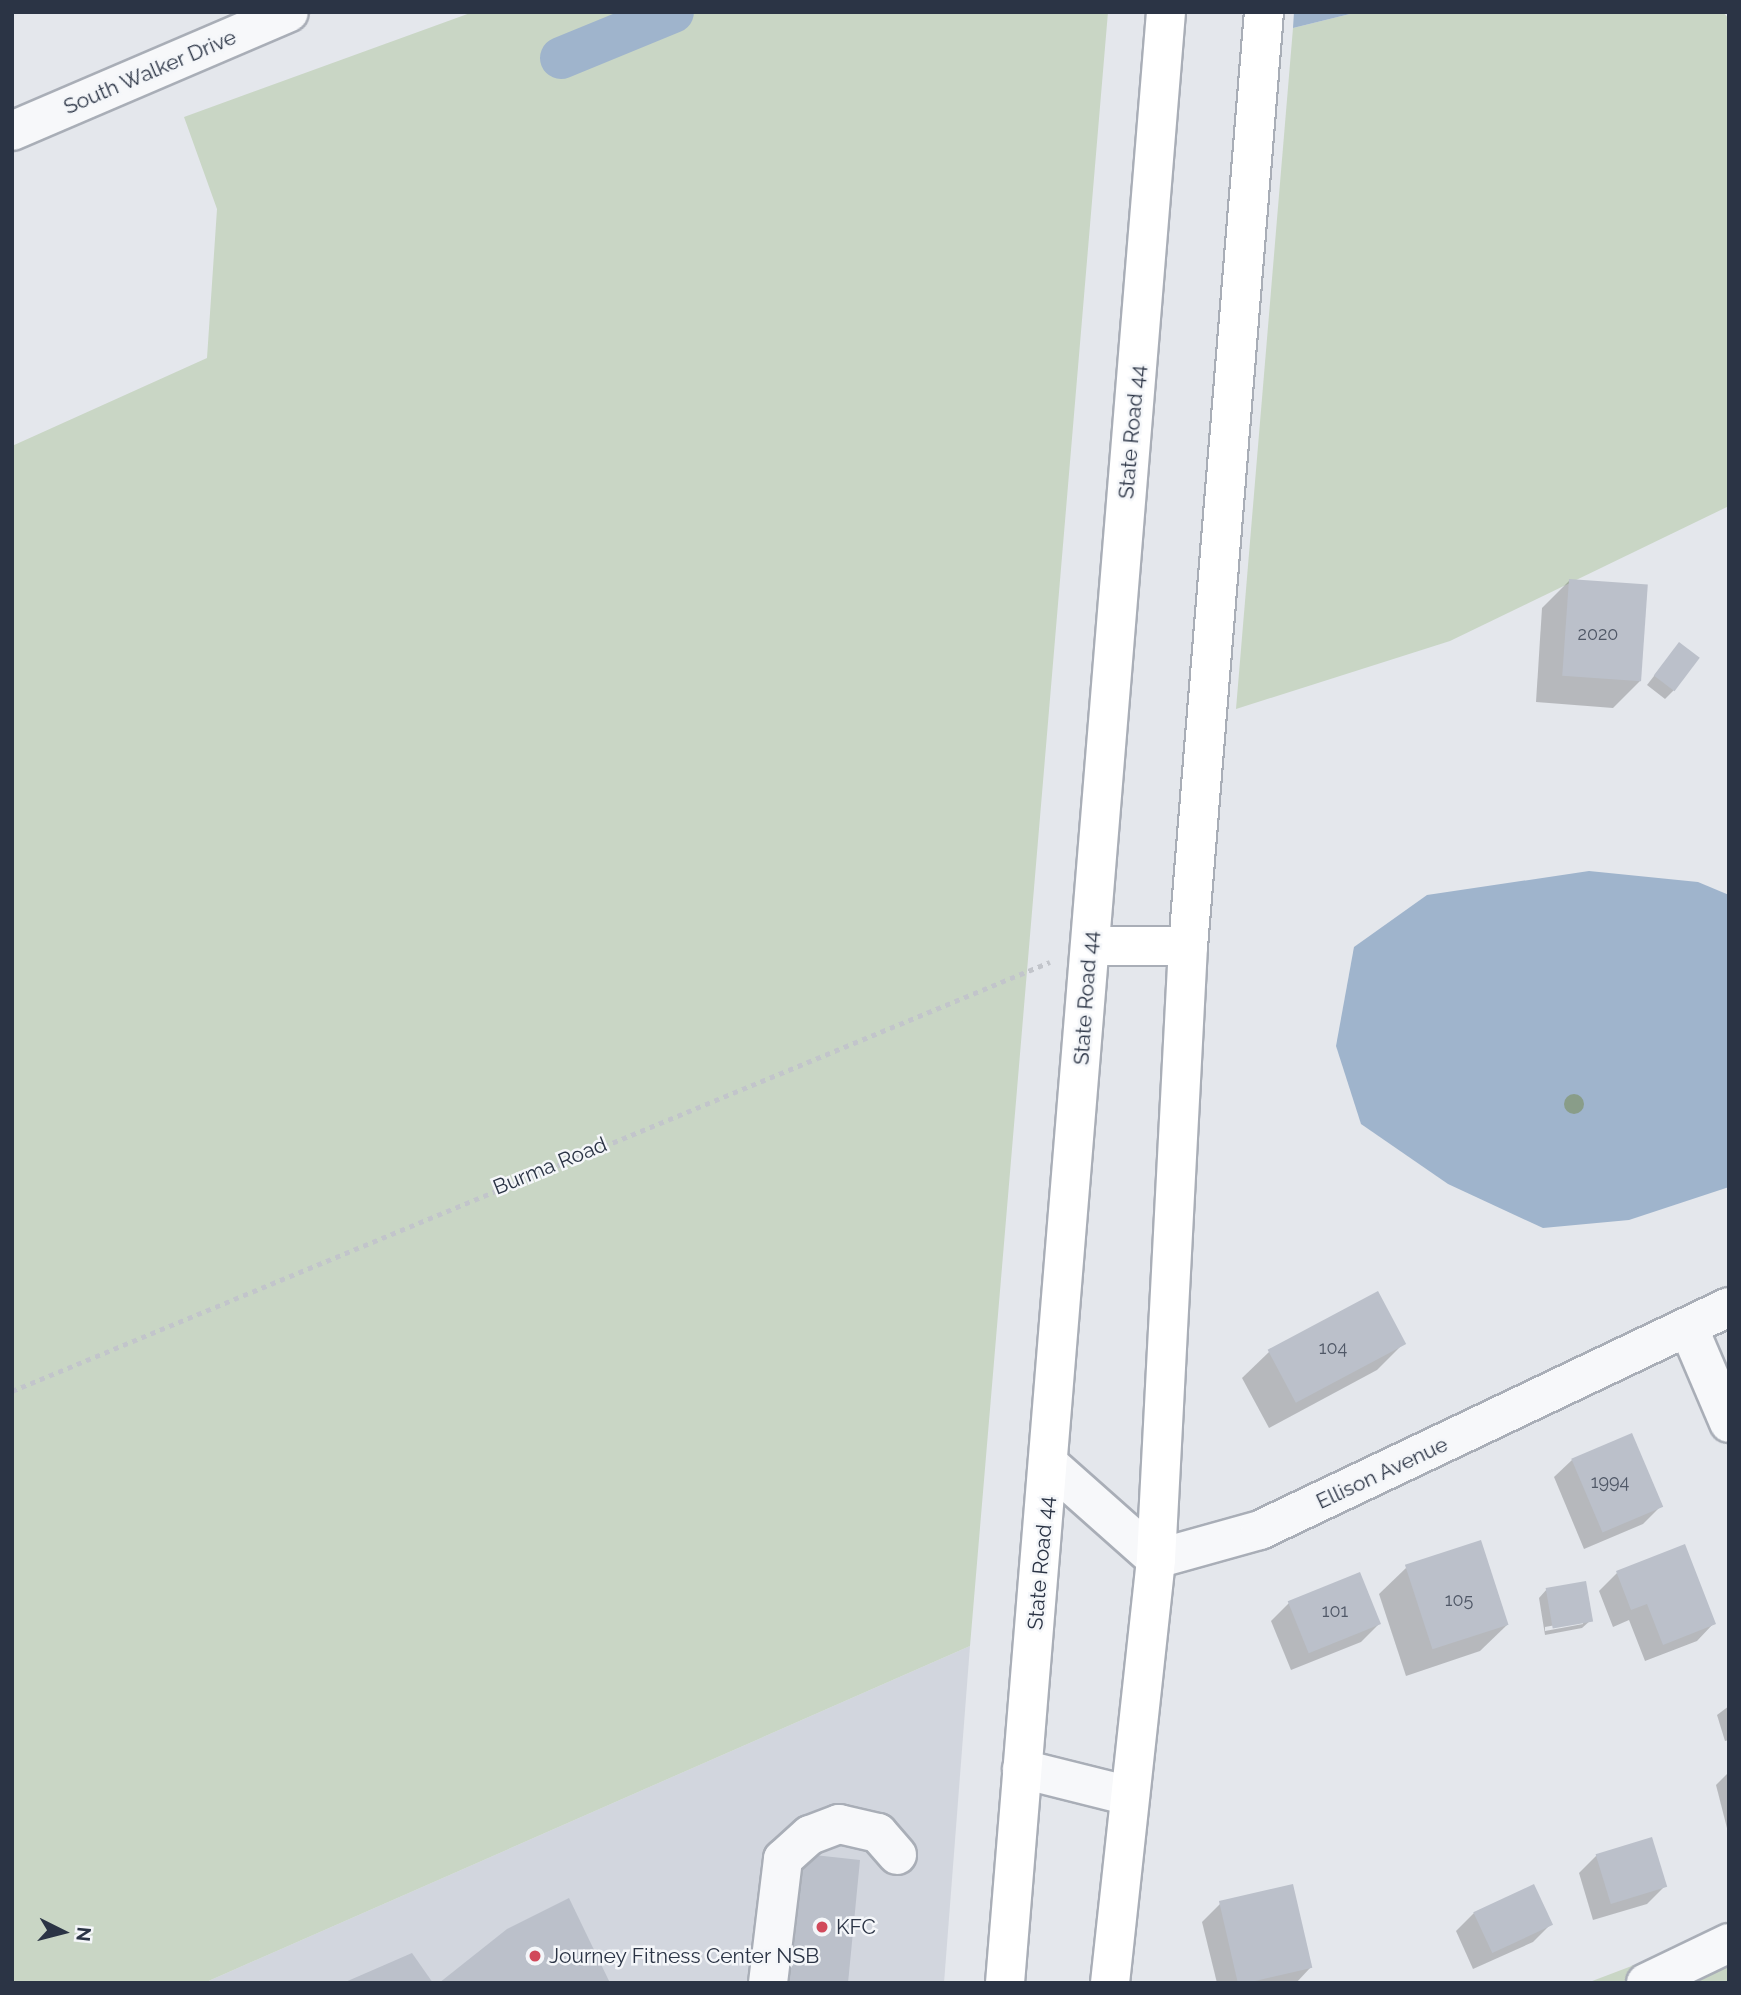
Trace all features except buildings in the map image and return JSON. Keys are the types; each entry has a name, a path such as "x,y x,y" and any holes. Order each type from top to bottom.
{"main road":[{"name":"State Road 44","path":"1005,1983 1050,1465 1166,12"},
{"path":"1110,1983 1156,1559 1188,946 1264,12"},
{"path":"1090,946 1188,946"}],"street":[{"name":"South Walker Drive","path":"12,131 289,12"},
{"name":"Ellison Avenue","path":"1156,1559 1260,1530 1689,1329 1729,1307"},
{"path":"1689,1329 1729,1423"},
{"path":"1050,1465 1156,1559"},
{"path":"1022,1769 1130,1796"},
{"path":"768,1983 783,1859 810,1835 839,1824 878,1833 897,1855"},
{"path":"1646,1983 1729,1943"}],"path":[{"name":"Burma Road","path":"12,1391 1090,946"}],"shaded area":[{"path":"970,1646 944,1983 204,1983"}],"green space":[{"path":"473,12 1108,12 970,1646 204,1983 12,1983 12,446 207,358 217,209 184,117"},
{"path":"1358,12 1723,12 1729,19 1729,506 1450,641 1236,709 1293,28"},
{"path":"1729,1929 1729,1983 1587,1983"}],"water":[{"path":"1294,12 1358,12 1293,28"},
{"path":"1589,871 1698,882 1729,895 1729,1187 1629,1220 1543,1228 1448,1184 1361,1124 1336,1046 1354,947 1427,895"}],"waterway":[{"path":"561,58 673,12"}],"place":[{"name":"KFC","path":"822,1927"},
{"name":"Journey Fitness Center NSB","path":"535,1956"}]}
